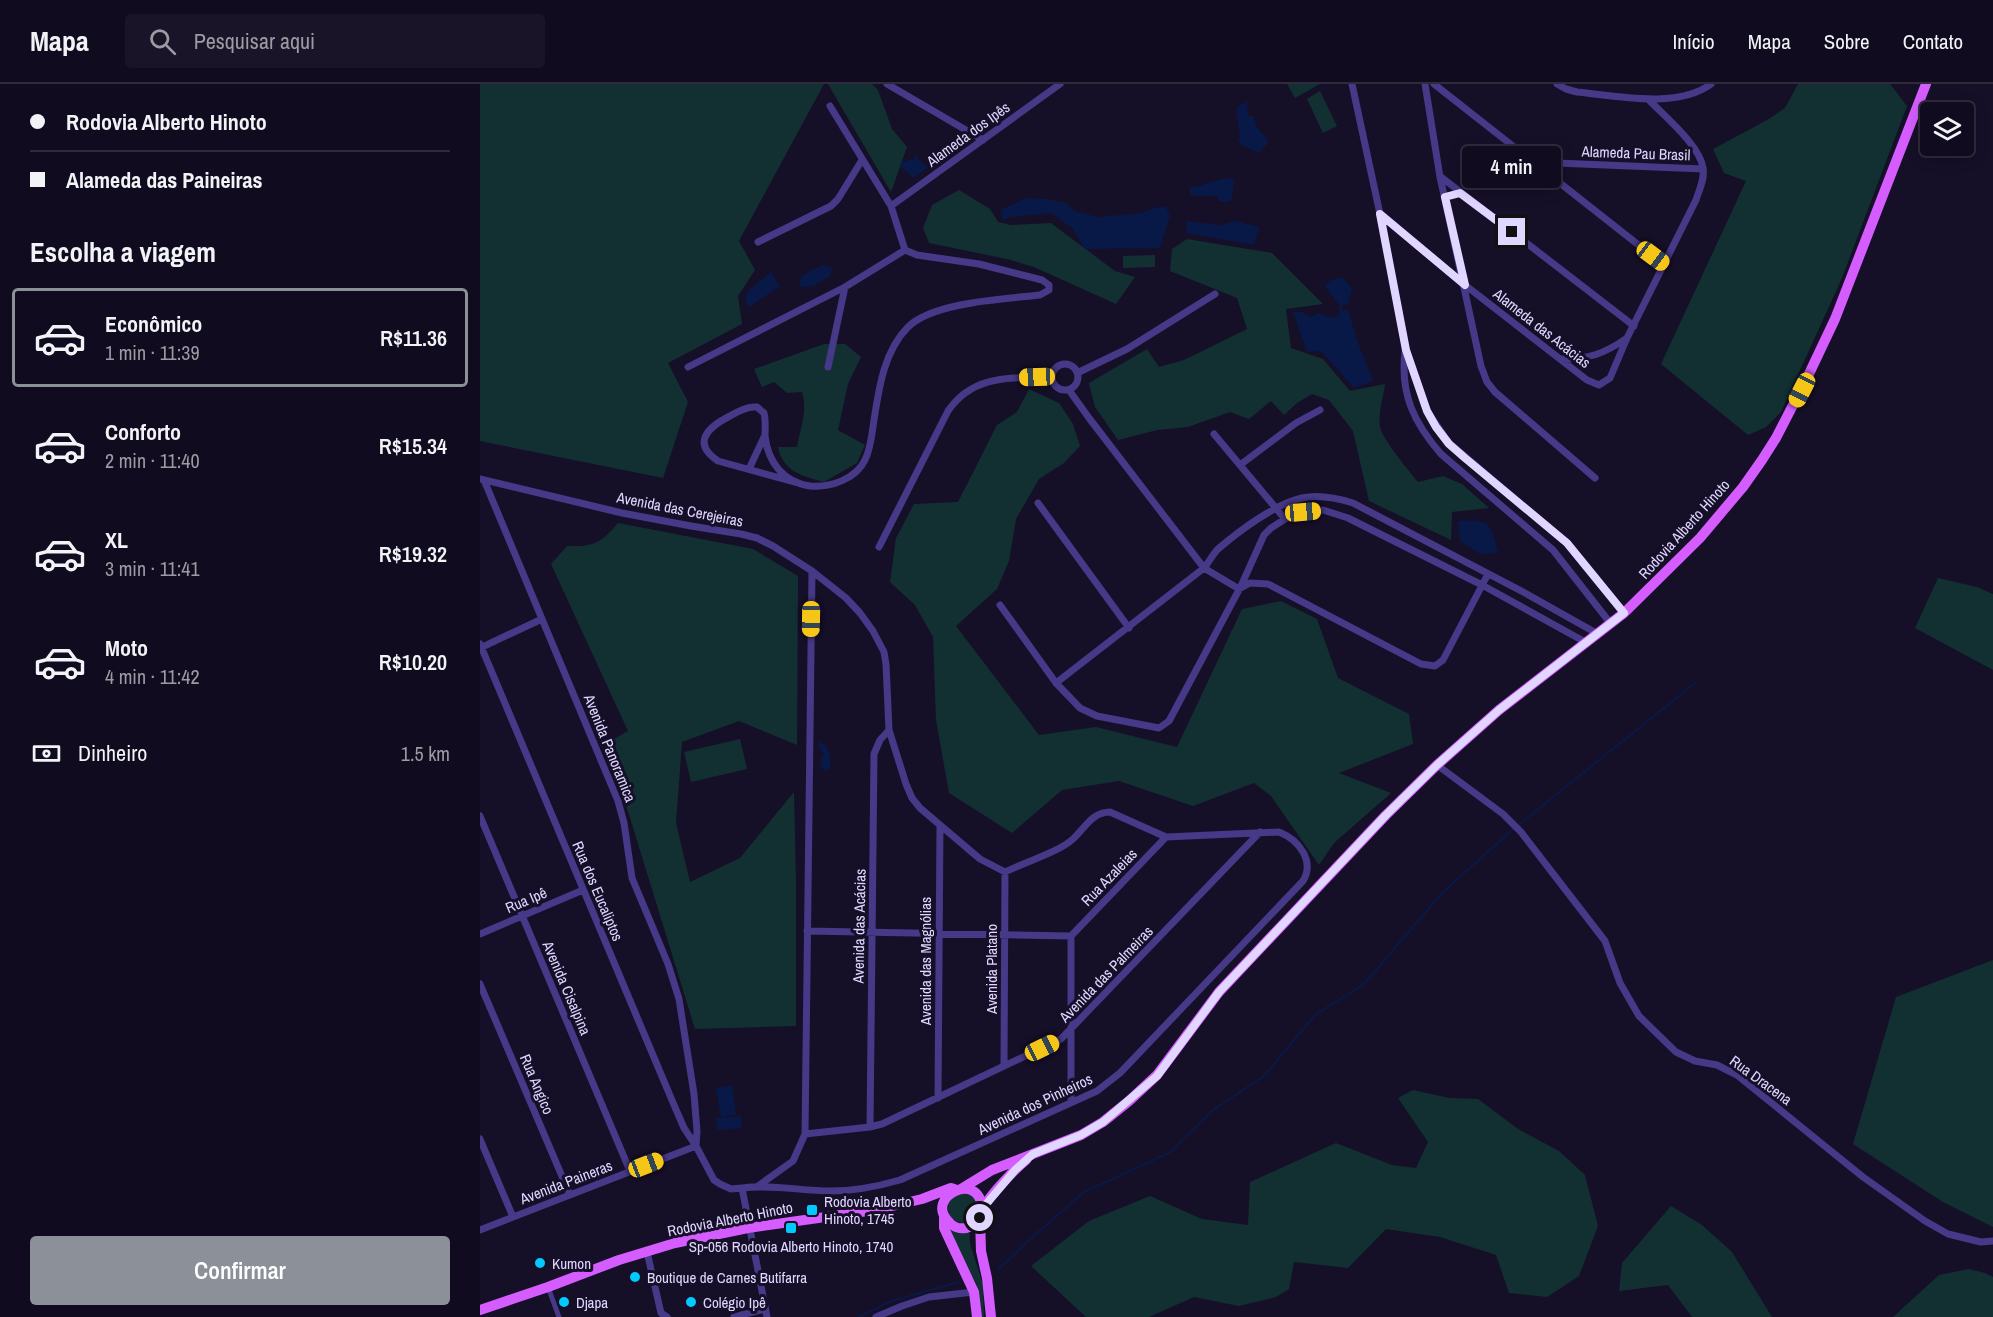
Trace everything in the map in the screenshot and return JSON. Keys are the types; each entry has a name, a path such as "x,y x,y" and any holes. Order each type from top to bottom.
{"main road":[{"name":"Rodovia Alberto Hinoto","path":"480,1310 619,1260 675,1243 748,1227 874,1210 922,1199 951,1188 959,1189 992,1170 1081,1135 1103,1122 1157,1076 1219,992 1386,815 1437,765 1499,710 1624,613 1700,538 1743,487 1776,438 1836,319 1926,84"},
{"name":"Rodovia Alberto Hinoto","path":"981,1214 1015,1170 1033,1154"},
{"path":"976,1317 974,1292 944,1228 943,1210 948,1195 959,1189 968,1189 981,1201 981,1251 987,1278 991,1317"},
{"path":"922,1199 928,1199 943,1210 949,1223 961,1228 974,1224 981,1214"}],"street":[{"path":"887,84 983,141"},
{"name":"Alameda dos Ipês","path":"891,206 1060,84"},
{"path":"1352,84 1406,350 1427,411 1449,444 1564,540 1624,613"},
{"path":"1425,84 1440,177 1481,366 1487,382 1509,406 1595,478"},
{"path":"1434,84 1664,265"},
{"path":"1557,84 1577,92 1648,99 1694,94 1710,84"},
{"path":"1648,99 1692,145 1700,158 1703,169"},
{"path":"798,483 783,474 771,461 765,435 764,413 760,409 753,406 725,418 708,429 705,434 706,450 722,463 798,483 821,486 834,484 847,478 861,466 868,451 882,376 895,345 909,326 920,318 939,311 967,304 1040,295 1050,287 1042,280 979,264 917,255 905,250 891,206 830,106"},
{"path":"758,242 831,206 838,199 862,160"},
{"name":"Alameda Pau Brasil","path":"1532,162 1703,169"},
{"name":"Alameda das Acácias","path":"1380,214 1465,285 1587,381 1599,385 1610,378 1627,338 1696,200 1703,169"},
{"path":"1440,177 1634,326"},
{"path":"1445,197 1460,193"},
{"path":"688,367 845,287 905,250"},
{"path":"828,368 845,287"},
{"path":"1077,373 1127,349 1215,294"},
{"path":"1561,359 1585,359 1595,356 1627,338"},
{"path":"1406,350 1403,369 1407,394 1417,421 1427,438 1441,454 1553,550 1611,624"},
{"path":"1065,364 1072,366 1077,373 1077,383 1070,390 1058,389 1053,383 1052,376 1057,367 1065,364"},
{"path":"879,547 948,411 960,395 968,389 992,381 1052,376"},
{"path":"1070,390 1204,568 1239,589"},
{"path":"1240,465 1296,423 1320,410"},
{"path":"1214,434 1285,519"},
{"path":"748,469 765,435"},
{"name":"Avenida das Cerejeiras","path":"482,479 622,513 757,538 812,571 846,598 860,613 884,652 890,730 912,798 920,808 980,859 1005,872"},
{"name":"Avenida Panoramica","path":"482,479 618,801 633,878 668,964 679,999 694,1094 696,1146 714,1180 731,1189 742,1188"},
{"path":"1056,683 1204,568 1216,551 1276,509 1301,498 1312,497 1326,497 1353,503 1598,634"},
{"path":"1038,503 1129,628"},
{"path":"1000,605 1056,683 1072,701 1088,712 1152,728 1164,725 1169,721 1239,589 1264,535 1285,519 1303,512 1323,510 1348,518 1482,585 1587,643"},
{"path":"1553,550 1564,540"},
{"path":"1574,575 1586,566"},
{"path":"758,1186 793,1161 805,1134 812,571"},
{"path":"1239,589 1250,583 1268,584 1421,664 1435,666 1443,660 1488,574"},
{"path":"1514,603 1520,591"},
{"path":"1533,612 1538,601"},
{"path":"480,646 542,619"},
{"name":"Rua dos Eucaliptos","path":"480,646 680,1121 696,1146"},
{"name":"Avenida das Acácias","path":"870,1127 874,754 880,740 890,730"},
{"name":"Rua Dracena","path":"1437,765 1512,821 1605,941 1620,983 1639,1016 1675,1051 1695,1061 1717,1065 1737,1076 1863,1177 1925,1221 1948,1234 1981,1242 1993,1241"},
{"path":"1005,872 1066,844 1101,812 1110,813 1166,837 1260,832"},
{"name":"Avenida Cisalpina","path":"480,816 630,1172"},
{"name":"Avenida das Magnólias","path":"938,1098 940,825"},
{"name":"Avenida dos Pinheiros","path":"742,1188 758,1186 832,1191 886,1184 916,1175 1097,1091 1120,1072 1303,881 1308,866 1297,843 1279,832 1260,832"},
{"name":"Avenida das Palmeiras","path":"805,1134 882,1124 1061,1039 1260,832"},
{"name":"Rua Azaleias","path":"1071,936 1166,837"},
{"name":"Avenida Platano","path":"1004,1066 1005,872"},
{"name":"Rua Ipê","path":"480,934 583,890"},
{"path":"807,931 1071,936 1071,1102"},
{"name":"Rua Angico","path":"480,984 570,1195"},
{"path":"480,1139 513,1217"},
{"name":"Avenida Paineras","path":"480,1230 696,1146"},
{"path":"734,1317 766,1313 742,1188"},
{"path":"647,1252 662,1316"},
{"path":"548,1287 559,1317"},
{"path":"876,1317 929,1297 974,1292"}],"green space":[{"path":"480,84 824,84 739,241 755,270 738,296 742,324 668,363 688,402 663,478 480,441"},
{"path":"828,84 872,84 878,90 892,129 907,147 891,192"},
{"path":"1287,84 1320,84 1295,98"},
{"path":"1798,84 1890,84 1907,106 1842,278 1781,412 1766,427 1748,435 1661,364 1746,181 1724,173 1713,149 1785,108"},
{"path":"1320,91 1337,126 1323,133 1307,99"},
{"path":"959,190 990,209 998,222 1011,225 1051,223 1115,271 1135,277 1116,304 1034,267 929,243 923,228 932,205"},
{"path":"1187,239 1272,253 1323,304 1286,309 1291,348 1323,359 1350,391 1385,384 1380,411 1382,433 1418,482 1443,476 1462,484 1489,508 1452,512 1451,540 1369,501 1353,431 1329,400 1312,394 1297,403 1284,415 1271,401 1249,419 1230,412 1188,427 1157,430 1118,440 1095,407 1089,383 1147,349 1159,367 1184,360 1247,329 1237,298 1170,271 1172,249"},
{"path":"1155,255 1155,267 1123,268 1123,256"},
{"path":"824,344 845,344 861,357 848,384 838,430 865,445 857,463 824,482 795,472 784,462 778,447 797,447 804,413 802,392 787,393 774,382 762,387 754,369"},
{"path":"1029,389 1059,403 1073,424 1080,446 1064,463 1039,479 1016,519 1009,561 997,589 956,626 1039,735 1096,727 1177,747 1242,609 1281,601 1317,619 1338,678 1409,714 1413,744 1339,773 1391,793 1334,843 1319,865 1271,796 1254,783 1193,806 1119,781 1062,790 1012,833 949,793 936,720 933,637 915,605 890,582 896,538 914,504 958,502 997,425 1017,412"},
{"path":"618,523 753,549 798,576 797,745 739,721 682,742 676,823 690,882 740,858 794,792 796,1026 695,1029 607,743 628,731 551,564 567,546 584,546 596,542 607,535"},
{"path":"1938,578 1977,587 1993,594 1993,670 1915,628"},
{"path":"740,739 747,769 691,782 684,752"},
{"path":"1993,960 1993,1227 1943,1202 1853,1144 1896,997"},
{"path":"1413,1090 1449,1098 1478,1099 1518,1129 1559,1151 1585,1175 1598,1226 1579,1276 1547,1297 1509,1293 1496,1255 1440,1237 1386,1229 1348,1268 1294,1262 1289,1289 1276,1297 1239,1306 1194,1297 1149,1317 1086,1317 1031,1266 1089,1221 1150,1196 1202,1219 1248,1225 1250,1182 1336,1143 1392,1165 1416,1168 1428,1142 1398,1098"},
{"path":"963,1193 973,1198 978,1208 973,1218 963,1223 953,1218 948,1208 953,1198"},
{"path":"1671,1206 1702,1225 1732,1252 1772,1317 1692,1317 1668,1285 1619,1291 1622,1263"},
{"path":"948,1229 969,1229 970,1244 983,1284 984,1317 980,1317 977,1285"},
{"path":"1969,1269 1993,1277 1993,1317 1893,1317 1939,1275"}],"water":[{"path":"1247,101 1248,116 1253,116 1257,127 1269,142 1259,153 1238,141 1240,136 1236,108"},
{"path":"917,153 918,160 928,167 914,178 900,166 901,162 914,159"},
{"path":"1225,178 1234,179 1232,198 1229,202 1219,201 1217,196 1190,195 1190,187"},
{"path":"1026,198 1066,203 1075,211 1098,217 1141,213 1158,207 1166,207 1170,216 1160,248 1085,249 1072,228 1051,213 1002,220 1001,210"},
{"path":"1187,221 1220,225 1236,221 1259,227 1254,245 1186,233"},
{"path":"822,265 832,268 830,276 814,286 799,287 801,276"},
{"path":"771,272 780,286 749,307 745,299 748,291"},
{"path":"1342,277 1352,289 1348,304 1342,305 1343,311 1348,309 1373,381 1354,388 1321,351 1307,352 1293,312 1302,312 1310,317 1320,313 1324,316 1335,317 1340,313 1339,304 1325,287 1329,281"},
{"path":"1458,521 1477,521 1487,525 1493,534 1498,553 1480,554 1460,541"},
{"path":"820,741 827,747 830,756 830,769 824,771 821,767 821,760 824,753 818,747"},
{"path":"732,1085 736,1114 721,1117 716,1088"},
{"path":"741,1116 742,1128 717,1130 716,1118"}],"waterway":[{"path":"999,1269 1084,1192 1169,1153 1213,1110 1264,1076 1315,1015 1364,984 1442,893 1511,831 1695,683"},
{"path":"859,1317 889,1302 958,1282"}],"place":[{"name":"Rodovia Alberto Hinoto, 1745","path":"812,1210"},
{"name":"Sp-056 Rodovia Alberto Hinoto, 1740","path":"791,1228"},
{"name":"Kumon","path":"540,1263"},
{"name":"Boutique de Carnes Butifarra","path":"635,1277"},
{"name":"Djapa","path":"564,1302"},
{"name":"Colégio Ipê","path":"691,1302"}],"route":[{"path":"980,1218 982,1209 1015,1170 1033,1154 1081,1135 1103,1122 1157,1076 1219,992 1386,815 1437,765 1499,710 1624,613 1567,543 1449,444 1427,411 1406,350 1380,214 1465,285 1445,197 1460,193 1512,232"}]}
